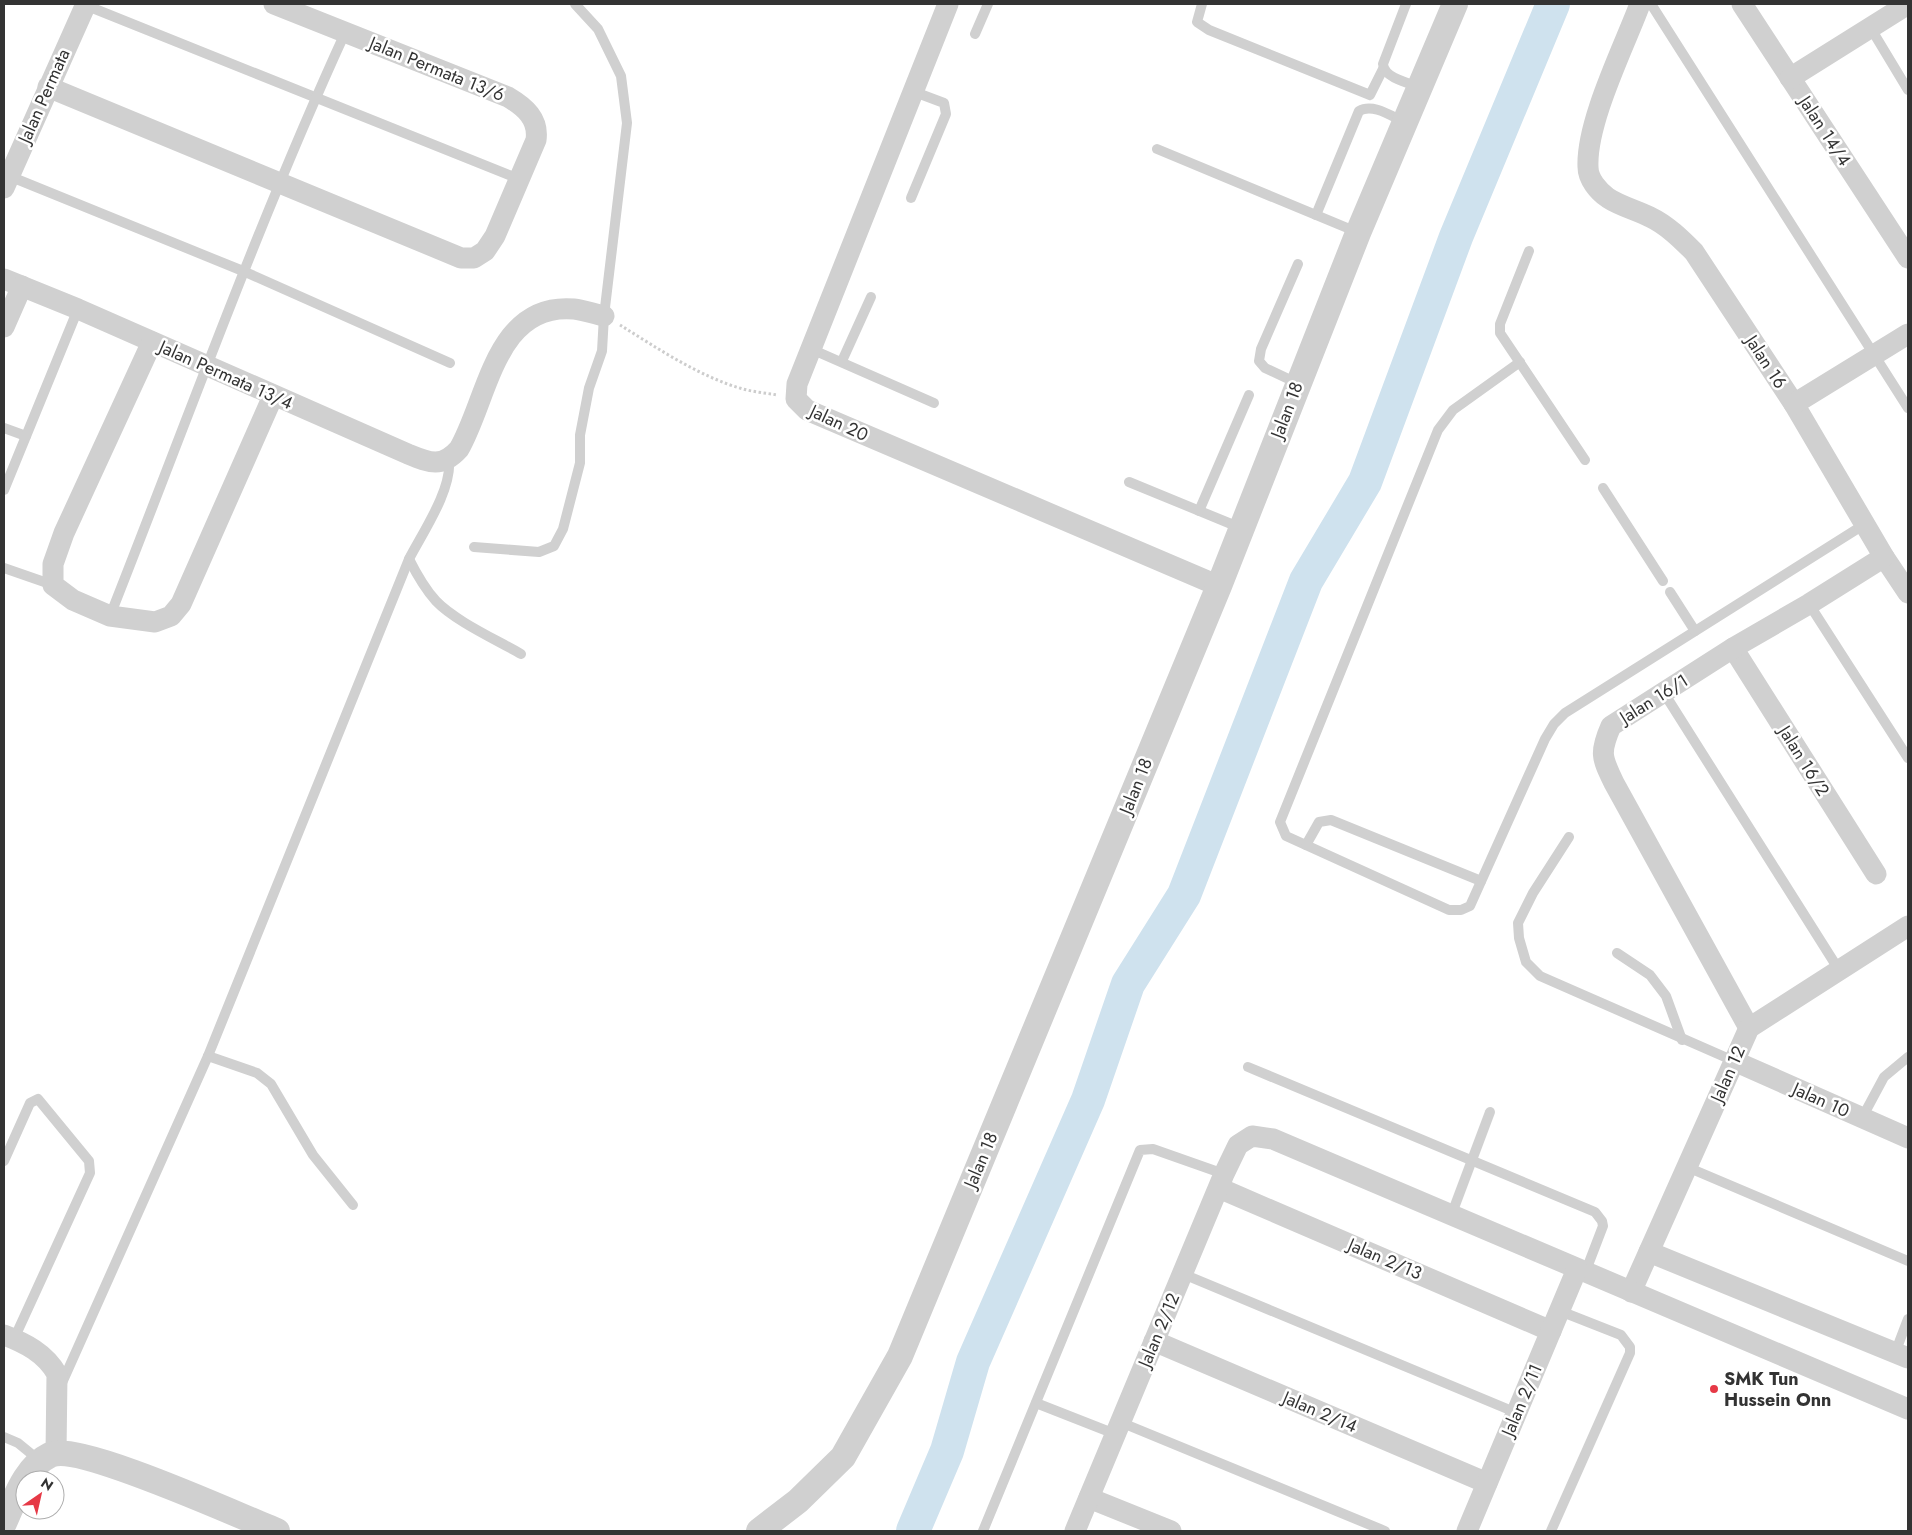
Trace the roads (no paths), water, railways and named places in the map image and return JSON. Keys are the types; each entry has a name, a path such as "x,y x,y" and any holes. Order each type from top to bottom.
{"street":[{"name":"Jalan Permata","path":"6,182 85,4"},
{"name":"Jalan Permata 13/6","path":"274,4 508,97 523,106 532,117 537,129 536,140 519,179"},
{"name":"Jalan 20","path":"948,4 797,384 796,399 806,410 1218,586"},
{"name":"Jalan 18","path":"759,1531 798,1501 843,1457 900,1356 1242,528 1297,383 1358,233 1455,4"},
{"name":"Jalan 16","path":"1640,4 1599,110 1589,142 1588,169 1594,186 1607,198 1652,218 1677,235 1694,252 1794,404 1884,557 1908,593"},
{"name":"Jalan 14/4","path":"1742,4 1908,258"},
{"path":"1790,78 1908,4"},
{"path":"48,87 461,258 474,258 485,251 494,236 519,179"},
{"path":"4,327 13,283"},
{"name":"Jalan Permata 13/4","path":"13,283 78,309 273,396 426,461 437,463 449,460"},
{"path":"449,460 466,437 498,355 521,324 537,316 557,310 574,309 604,316"},
{"path":"1794,404 1908,334"},
{"path":"152,342 64,533 53,564 53,585 73,600 110,616 155,622 171,616 180,604 273,396"},
{"name":"Jalan 16/1","path":"1749,1028 1606,766 1602,747 1611,726 1733,648 1809,604 1884,557"},
{"name":"Jalan 16/2","path":"1733,648 1876,874"},
{"name":"Jalan 12","path":"1631,1292 1749,1028 1908,926"},
{"name":"Jalan 10","path":"1734,1061 1908,1138"},
{"name":"Jalan 2/12","path":"1075,1531 1221,1181 1238,1145 1252,1136 1273,1140 1451,1216"},
{"name":"Jalan 2/13","path":"1221,1181 1551,1331"},
{"path":"1451,1216 1908,1410"},
{"path":"1649,1252 1902,1356"},
{"name":"Jalan 2/11","path":"1467,1531 1551,1331 1581,1271"},
{"path":"9,1337 40,1353 51,1363 57,1374 59,1390 49,1457"},
{"name":"Jalan 2/14","path":"1154,1341 1487,1483"},
{"path":"4,1523 18,1491 35,1466 49,1457 92,1458 277,1531"},
{"path":"1089,1498 1172,1531"}],"lane":[{"path":"85,4 519,179"},
{"path":"474,547 539,552 554,546 563,529 580,463 580,435 590,388 602,351 604,316 627,123 621,76 598,29 575,4"},
{"path":"975,34 988,4"},
{"path":"1202,4 1197,22 1209,30 1370,95 1383,69"},
{"path":"1406,4 1382,64 1387,74 1420,88"},
{"path":"1651,4 1908,408"},
{"path":"1870,27 1908,90"},
{"path":"110,616 208,367 243,271 315,97 345,33"},
{"path":"911,198 947,108 944,103 912,91"},
{"path":"1316,215 1359,111 1365,108 1374,109 1406,122"},
{"path":"1158,149 1358,233"},
{"path":"6,182 243,271 450,363"},
{"path":"1529,251 1500,324 1500,333 1585,460"},
{"path":"1297,383 1265,368 1259,361 1261,349 1298,264"},
{"path":"842,361 871,297"},
{"path":"4,490 78,309"},
{"path":"812,349 934,403"},
{"path":"1520,362 1454,410 1438,430 1280,822 1286,836 1450,910 1461,910 1470,906 1554,724 1572,708 1865,524"},
{"path":"1199,512 1249,395"},
{"path":"4,428 26,436"},
{"path":"59,1390 208,1056 409,559 444,490 450,472 449,460"},
{"path":"1129,482 1242,528"},
{"path":"1603,488 1664,581"},
{"path":"409,559 420,581 437,602 449,612 521,654"},
{"path":"4,568 53,585"},
{"path":"1670,592 1695,631"},
{"path":"1809,604 1908,758"},
{"path":"1664,693 1840,970"},
{"path":"1306,845 1319,822 1332,820 1481,881"},
{"path":"1569,837 1533,893 1518,923 1519,938 1526,962 1540,976 1682,1040 1734,1061"},
{"path":"1617,953 1650,975 1666,996 1682,1040"},
{"path":"208,1056 257,1073 271,1084 308,1147 353,1204"},
{"path":"1862,1118 1884,1077 1908,1057"},
{"path":"1248,1067 1595,1212 1602,1220 1603,1226 1581,1271"},
{"path":"4,1161 30,1102 38,1099 88,1161 90,1168 90,1173 9,1337"},
{"path":"1451,1216 1490,1112"},
{"path":"983,1531 1140,1150 1153,1148 1221,1181"},
{"path":"1687,1167 1908,1261"},
{"path":"1183,1274 1517,1413"},
{"path":"1552,1531 1630,1353 1630,1347 1621,1335 1560,1311"},
{"path":"1902,1356 1908,1319"},
{"path":"1036,1403 1118,1428 1385,1531"},
{"path":"4,1437 49,1457"}],"waterway":[{"path":"913,1531 947,1451 973,1362 1088,1100 1128,984 1184,895 1306,581 1365,482 1456,237 1553,4"}],"place":[{"name":"SMK Tun Hussein Onn","path":"1714,1389"}]}
